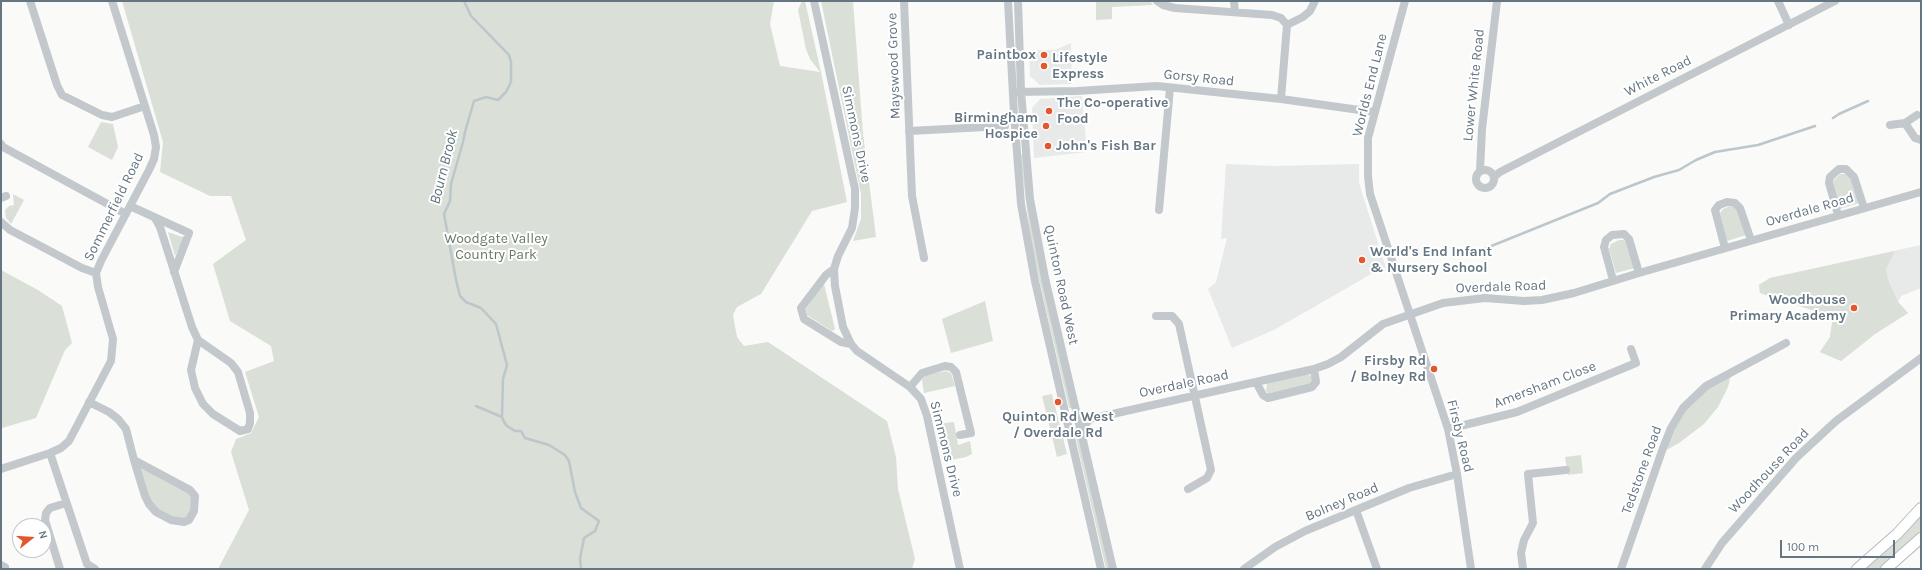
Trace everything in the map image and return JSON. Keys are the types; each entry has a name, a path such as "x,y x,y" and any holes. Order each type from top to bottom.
{"main road":[{"path":"1857,569 1897,534 1921,508"},
{"path":"1886,569 1921,538"}],"street":[{"path":"30,1 57,85 62,95 102,115 112,117 145,106"},
{"name":"Sommerfield Road","path":"1,469 61,448 69,440 111,361 113,339 98,287 96,273 100,261 154,159 155,141 112,1"},
{"name":"Simmons Drive","path":"814,1 855,189 855,208 852,228 838,256 834,269 835,286 843,327 851,344 863,356 910,387 921,399 926,411 960,569"},
{"name":"Mayswood Grove","path":"904,1 912,196 924,258"},
{"name":"Quinton Road West","path":"1008,1 1013,103 1021,204 1035,281 1064,414 1101,569"},
{"name":"Quinton Road West","path":"1018,1 1021,91 1030,198 1045,278 1113,569"},
{"path":"1158,1 1163,6 1175,8 1272,14 1281,18 1288,25"},
{"path":"1234,1 1235,12"},
{"path":"1288,25 1310,12 1315,1"},
{"name":"Worlds End Lane","path":"1405,1 1368,138 1368,176 1370,194 1410,314"},
{"name":"Lower White Road","path":"1480,171 1482,129 1497,1"},
{"path":"1778,1 1789,25"},
{"name":"White Road","path":"1480,171 1476,179 1478,184 1483,188 1492,186 1494,177 1500,172 1835,1"},
{"path":"1281,99 1288,25"},
{"name":"Gorsy Road","path":"1021,91 1077,91 1157,86 1281,99 1374,112"},
{"path":"1159,210 1170,88"},
{"path":"1013,103 1017,100 1017,91 1021,91"},
{"path":"1014,114 1005,126 1016,140 1021,140 1021,128 1024,124"},
{"path":"1890,125 1905,124 1917,115"},
{"path":"1905,124 1915,138 1921,140"},
{"name":"Mayswood Grove","path":"909,131 1005,126"},
{"path":"1,144 3,147 47,172 128,210 155,218 189,234 174,272"},
{"path":"1838,215 1829,183 1833,173 1839,170 1846,169 1854,177 1864,208"},
{"path":"1480,171 1489,170 1494,177"},
{"name":"Overdale Road","path":"1090,419 1194,394 1314,369 1341,357 1383,324 1443,303 1484,298 1524,301 1542,300 1574,293 1613,280 1921,192"},
{"path":"1725,248 1716,210 1719,205 1727,202 1736,203 1740,208 1751,240"},
{"path":"155,218 160,227 192,327 198,340 231,363 238,372 250,413 250,423 248,429 240,431 213,414 203,404 195,388 191,370 198,340"},
{"path":"1,222 10,230 82,268 96,273"},
{"path":"1613,280 1604,247 1606,240 1612,235 1624,234 1629,239 1639,273"},
{"name":"Simmons Drive","path":"834,269 826,276 801,308 804,319 840,342 851,344"},
{"name":"Firsby Road","path":"1410,314 1448,430 1458,474 1471,569"},
{"path":"1156,316 1172,316 1179,324 1211,470 1207,478 1188,489"},
{"name":"Tedstone Road","path":"1621,569 1663,448 1671,428 1684,408 1706,386 1786,342"},
{"name":"Amersham Close","path":"1448,430 1517,412 1636,363 1631,349"},
{"name":"Woodhouse Road","path":"1705,569 1722,543 1796,458 1836,421 1921,358"},
{"path":"910,387 922,373 945,366 951,367 956,372 971,433 960,436"},
{"path":"1256,382 1263,395 1268,398 1312,387 1316,382 1314,369"},
{"path":"89,402 109,412 118,419 126,429 134,460 144,496 149,504 156,512 171,520 184,522 189,520 196,503 195,496 190,490 134,460"},
{"path":"1064,414 1075,410 1090,419 1080,431 1070,434"},
{"path":"50,453 87,564 95,569"},
{"path":"1523,569 1521,553 1524,540 1533,523 1528,474 1566,470"},
{"name":"Bolney Road","path":"1244,569 1275,547 1305,531 1410,488 1458,474"},
{"path":"60,569 45,520 46,514 50,508 66,503"},
{"path":"1356,510 1377,569"}],"shaded area":[{"path":"1071,43 1072,84 1040,85 1030,76 1029,50 1055,50"},
{"path":"1082,96 1087,152 1034,158 1032,108 1040,99"},
{"path":"1226,164 1273,166 1359,164 1359,183 1386,268 1373,273 1274,330 1232,348 1208,289 1216,282 1227,238 1221,239"},
{"name":"Woodhouse Primary Academy","path":"1921,245 1921,288 1901,296 1898,302 1908,313 1875,334 1841,361 1820,352 1830,337 1833,317 1760,293 1759,285 1770,278"}],"green space":[{"name":"Woodgate Valley Country Park","path":"122,1 774,1 770,24 780,66 820,72 810,59 806,49 798,10 802,1 805,1 821,72 847,202 812,211 761,294 737,307 733,315 737,337 744,346 768,342 887,421 896,457 898,489 915,559 912,569 218,569 249,510 231,452 236,439 251,433 259,417 245,372 274,361 271,346 230,321 213,264 246,240 231,196 210,196 160,172 163,142"},
{"path":"821,1 853,1 863,134 876,237 853,241 861,219 861,194"},
{"path":"1096,1 1150,1 1153,5 1112,7 1112,19 1096,20"},
{"path":"101,122 113,124 118,147 112,160 88,147"},
{"path":"1023,154 1071,408 1069,408 1032,249 1020,155"},
{"path":"1840,174 1846,174 1852,180 1859,203 1840,209 1833,185 1834,180"},
{"path":"13,194 24,200 11,224 6,218 5,210 9,206 14,205"},
{"path":"1735,207 1739,211 1746,235 1727,241 1720,213 1723,209"},
{"path":"168,232 185,238 175,256"},
{"path":"1619,240 1624,240 1627,243 1635,268 1616,273 1609,249 1611,244"},
{"name":"Woodhouse Primary Academy","path":"1895,251 1886,269 1888,280 1898,302 1908,313 1875,334 1841,361 1820,352 1830,337 1833,317 1760,293 1759,285 1770,278"},
{"path":"1,270 38,290 62,306 72,343 65,350 36,418 2,428"},
{"path":"824,284 835,329 832,331 807,315 806,309 818,289"},
{"path":"985,301 993,341 951,353 942,319"},
{"path":"1732,370 1728,387 1718,407 1704,424 1679,443 1661,453 1683,408"},
{"path":"946,371 951,373 955,386 924,393 922,380 925,375"},
{"path":"1308,374 1313,377 1312,384 1270,395 1266,391 1267,383"},
{"path":"1052,394 1067,454 1057,457 1042,396"},
{"path":"954,422 958,445 970,441 972,454 966,457 946,461 942,457 934,424"},
{"path":"1077,437 1080,438 1110,569 1106,569 1076,439"},
{"path":"1581,455 1583,473 1568,475 1565,457"},
{"path":"136,461 194,496 188,519 171,519 150,504"},
{"path":"1921,513 1921,533 1882,569 1862,569"}],"waterway":[{"name":"Bourn Brook","path":"464,1 471,16 509,55 511,62 511,82 506,92 498,100 486,97 474,101 465,132 451,184 450,201 444,214 456,280 460,296 466,302 481,308 496,324 507,365 503,379 502,417 504,422 515,431 521,431 525,438 549,445 565,455 569,461 575,492 581,508 599,521 595,531 584,538 580,559 581,569"},
{"path":"1833,118 1868,101"},
{"path":"1469,255 1598,203 1610,194 1654,177 1679,170 1696,160 1715,152 1758,145 1815,126"},
{"path":"476,406 502,417"}],"place":[{"name":"Paintbox","path":"1044,55"},
{"name":"Lifestyle Express","path":"1044,66"},
{"name":"The Co-operative Food","path":"1049,111"},
{"name":"Birmingham Hospice","path":"1046,126"},
{"name":"John's Fish Bar","path":"1048,146"},
{"name":"World's End Infant & Nursery School","path":"1362,260"},
{"name":"Woodhouse Primary Academy","path":"1854,308"},
{"name":"Firsby Rd / Bolney Rd","path":"1434,369"},
{"name":"Quinton Rd West / Overdale Rd","path":"1058,402"}]}
